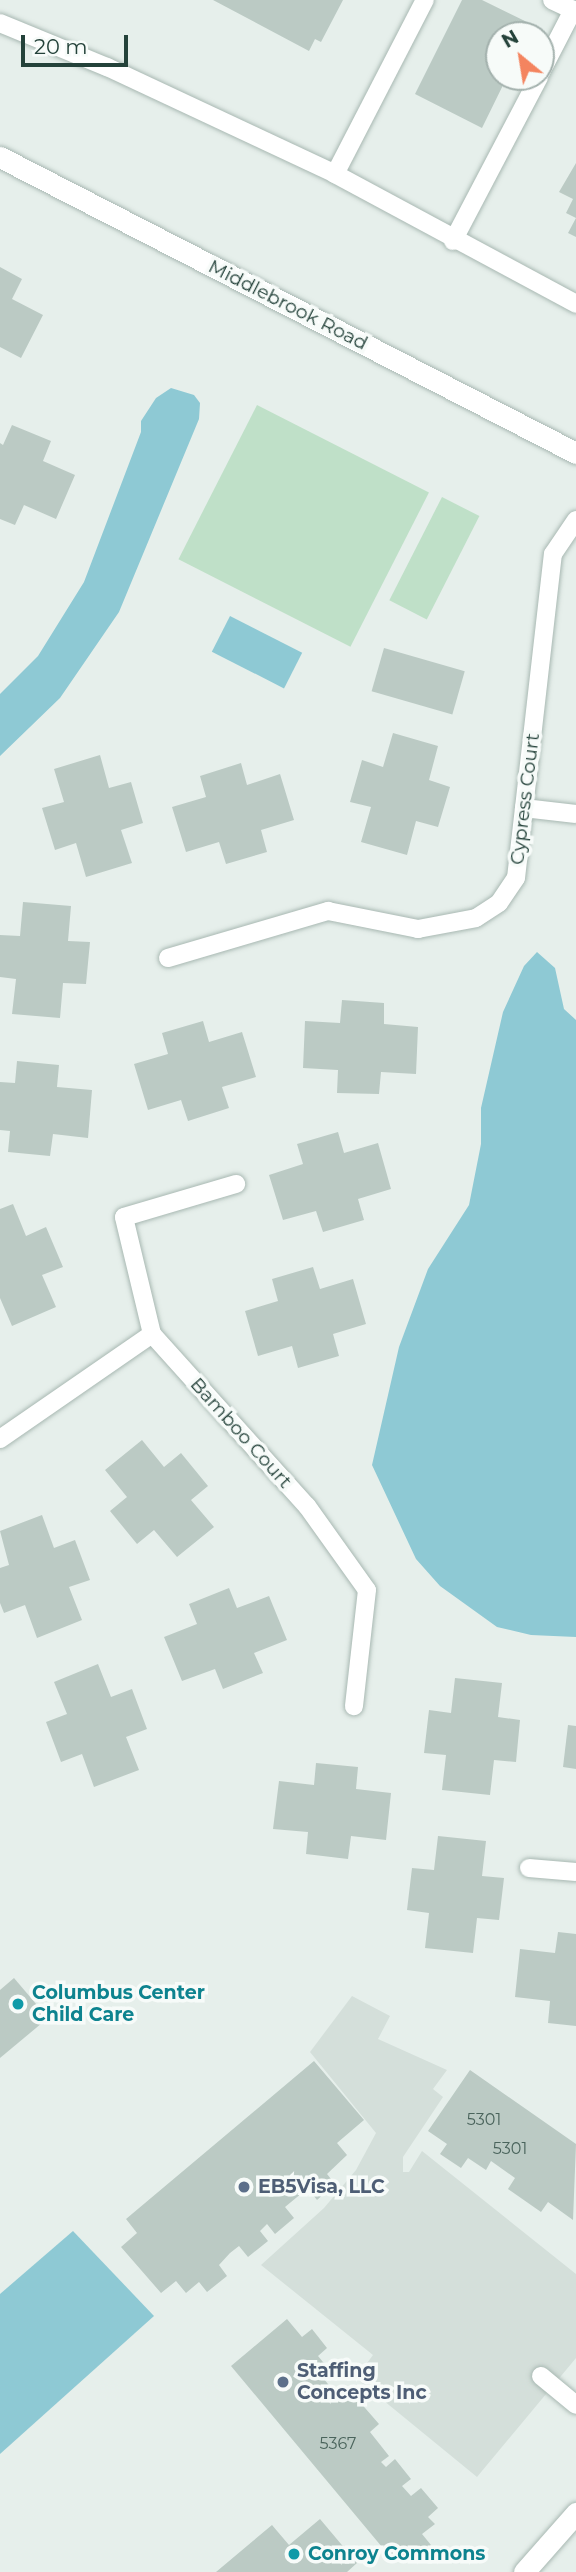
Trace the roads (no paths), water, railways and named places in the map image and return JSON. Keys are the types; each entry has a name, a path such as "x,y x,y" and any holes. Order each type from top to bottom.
{"street":[{"name":"Middlebrook Road","path":"0,157 576,453"},
{"path":"524,2572 576,2513"}],"lane":[{"path":"335,174 425,0"},
{"path":"552,0 573,10 555,45"},
{"path":"0,23 107,67 335,174 453,241 576,304"},
{"path":"453,241 531,91"},
{"name":"Cypress Court","path":"167,958 328,911 418,929 476,918 499,903 516,878 553,554 576,520"},
{"path":"524,808 576,814"},
{"path":"0,1439 152,1334 124,1217 236,1184"},
{"name":"Bamboo Court","path":"152,1334 307,1506 367,1590 354,1706"},
{"path":"529,1868 576,1872"},
{"path":"541,2376 576,2405"}],"water":[{"path":"171,388 194,395 200,403 199,419 119,612 60,698 0,756 0,694 38,656 84,582 141,432 141,421 156,398"},
{"path":"230,616 302,653 284,688 212,652"},
{"path":"537,952 555,968 564,1009 576,1020 576,1637 531,1635 497,1627 440,1586 416,1559 372,1465 399,1347 428,1269 469,1205 481,1144 481,1108 503,1012 524,966"},
{"path":"73,2231 154,2316 0,2454 0,2294"}],"place":[{"name":"Columbus Center Child Care","path":"18,2004"},
{"name":"EB5Visa, LLC","path":"244,2187"},
{"name":"Staffing Concepts Inc","path":"283,2382"},
{"name":"Conroy Commons","path":"294,2554"}]}
